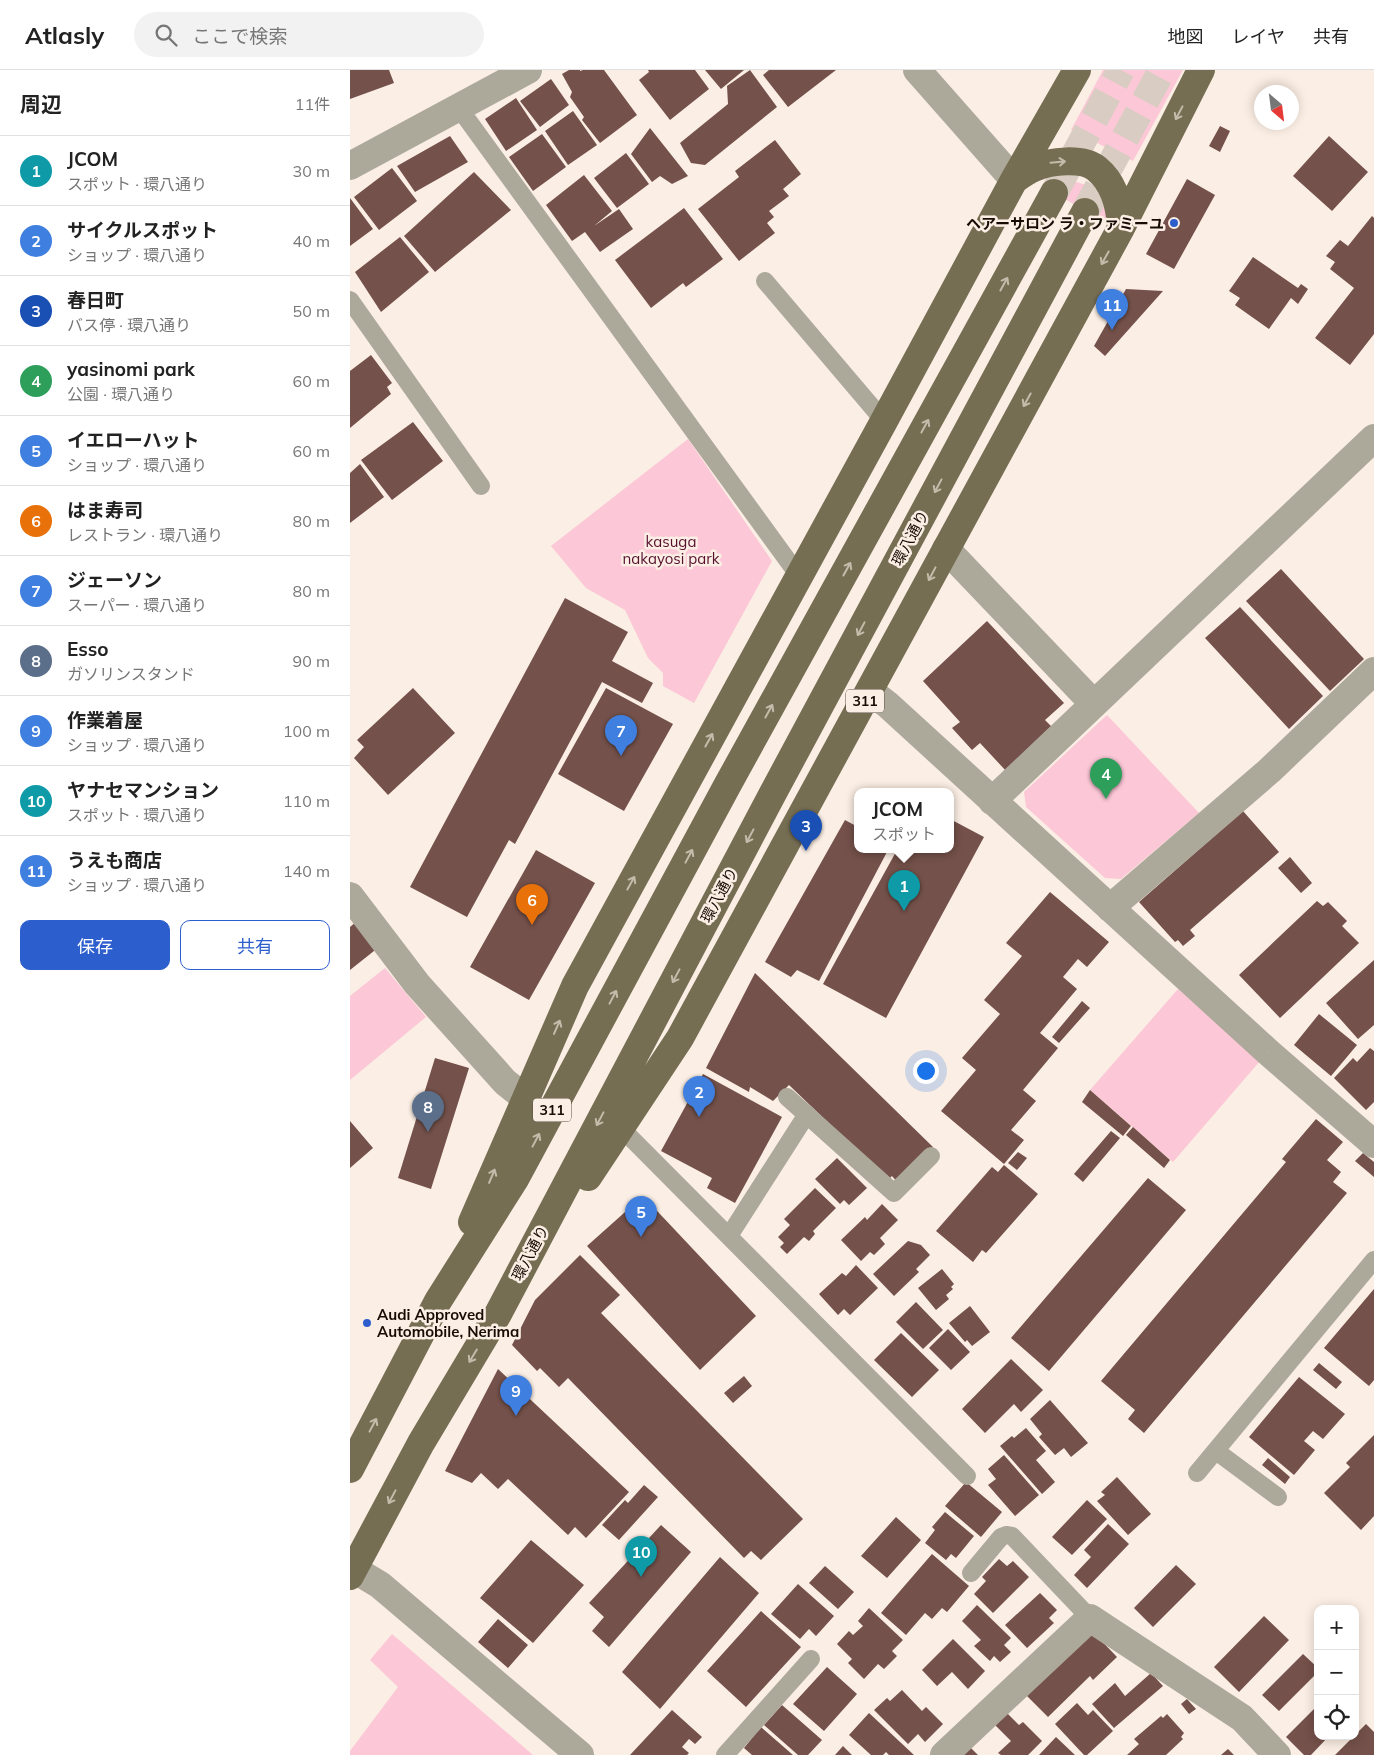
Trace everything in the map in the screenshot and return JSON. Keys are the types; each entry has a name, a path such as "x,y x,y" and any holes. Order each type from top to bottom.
{"main road":[{"name":"311","path":"438,1302 575,986 1014,180 1076,70"},
{"name":"311","path":"498,1314 680,1038 1121,228 1201,70"},
{"path":"1014,180 1033,168 1053,162 1075,161 1096,167 1108,180 1114,194 1120,209 1121,228"},
{"name":"311","path":"350,1469 438,1302 514,1180 728,784 1054,193"},
{"name":"環八通り","path":"351,1571 421,1443 498,1314 772,793 1086,212"}],"street":[{"path":"350,166 528,70"},
{"path":"918,70 1014,180"},
{"path":"992,801 1374,438"},
{"path":"946,549 1094,704"},
{"path":"1110,908 1269,771 1374,671"},
{"path":"870,691 888,705 1268,1052 1370,1134"},
{"path":"350,896 417,984 505,1082 525,1098"},
{"path":"351,1571 380,1585 580,1755"},
{"path":"944,1755 1090,1618 1242,1718 1278,1755"}],"lane":[{"path":"459,108 799,576"},
{"path":"765,281 884,421"},
{"path":"350,300 481,486"},
{"path":"787,1097 894,1193 930,1156"},
{"path":"729,1236 807,1114"},
{"path":"620,1127 966,1476"},
{"path":"1197,1473 1374,1260"},
{"path":"1216,1451 1278,1497"},
{"path":"971,1573 1001,1537 1006,1535 1012,1536 1090,1618"},
{"path":"724,1755 811,1659"}],"green space":[{"path":"1103,70 1183,70 1133,161 1071,130"},
{"path":"1072,181 1096,191 1103,201 1111,225 1054,193 1057,183"},
{"name":"kasuga nakayosi park","path":"688,439 772,561 694,703 663,686 663,673 648,658 625,610 586,588 551,546"},
{"path":"1107,715 1199,813 1121,879 1105,878 1026,807 1024,792"},
{"path":"385,968 426,1017 350,1080 350,996"},
{"path":"1178,989 1260,1061 1173,1162 1090,1090"},
{"path":"392,1634 533,1755 350,1755 350,1751 398,1687 370,1660"}],"building":[{"path":"350,70 389,70 394,83 350,99"},
{"path":"569,70 604,70 637,115 600,143 582,120 584,117 570,97 572,92 562,74"},
{"path":"648,70 695,70 709,89 670,120 639,80 649,72"},
{"path":"705,70 744,70 721,89"},
{"path":"750,70 777,107 705,165 691,163 680,143 728,104 727,86"},
{"path":"769,70 836,70 788,107 763,75"},
{"path":"551,79 569,105 540,127 520,101"},
{"path":"516,98 537,130 506,151 485,119"},
{"path":"573,111 597,145 568,165 545,131"},
{"path":"1220,126 1230,131 1220,152 1209,146"},
{"path":"650,128 688,176 672,184 660,176 652,182 631,154"},
{"path":"542,134 566,167 533,191 509,157"},
{"path":"450,136 468,162 415,192 397,166"},
{"path":"1329,136 1368,172 1332,211 1293,176"},
{"path":"775,140 801,174 783,189 789,196 769,211 774,217 767,223 775,233 739,261 698,209 739,177 735,171"},
{"path":"626,153 649,184 617,208 594,178"},
{"path":"392,168 417,201 379,230 354,197"},
{"path":"474,172 511,210 435,272 404,236"},
{"path":"584,175 612,211 594,226 619,209 633,229 600,252 585,232 572,241 546,205"},
{"path":"1187,179 1215,195 1174,269 1146,254"},
{"path":"350,198 373,229 350,246"},
{"path":"684,208 723,259 686,287 683,283 651,308 615,260"},
{"path":"1372,216 1374,218 1374,334 1350,365 1315,338 1354,288 1330,269 1335,262 1326,256 1340,240 1348,246"},
{"path":"400,237 429,272 381,312 355,272"},
{"path":"1253,257 1298,288 1301,284 1308,289 1298,304 1291,298 1269,329 1235,305 1240,298 1229,291"},
{"path":"1126,289 1163,291 1105,356 1094,346"},
{"path":"371,355 392,383 387,387 391,394 350,428 350,371"},
{"path":"413,422 443,461 392,500 361,460"},
{"path":"360,464 384,497 350,523 350,473"},
{"path":"1281,569 1364,659 1330,691 1246,601"},
{"path":"565,598 628,632 612,661 653,683 642,703 602,682 515,844 509,840 467,917 410,887"},
{"path":"1240,607 1323,696 1289,729 1205,638"},
{"path":"987,621 1064,703 1045,720 1054,729 1007,772 980,743 972,750 952,728 960,722 923,681"},
{"path":"413,688 455,733 388,795 354,758 364,747 357,740"},
{"path":"606,688 673,724 624,811 558,774"},
{"path":"1243,811 1279,852 1190,930 1195,936 1183,946 1178,940 1175,942 1139,902"},
{"path":"845,820 854,825 854,853 886,853 819,981 797,970 791,977 765,962"},
{"path":"954,821 984,837 886,1018 823,984 895,853 954,853"},
{"path":"536,850 595,883 529,1000 470,967"},
{"path":"1290,857 1312,883 1301,893 1278,868"},
{"path":"1050,892 1109,942 1087,967 1078,959 1063,977 1077,989 1040,1033 1058,1048 1023,1090 1036,1101 1011,1130 1024,1140 1004,1164 941,1111 976,1070 962,1058 1000,1014 984,1000 1022,956 1006,943"},
{"path":"1317,901 1323,906 1328,902 1347,921 1342,926 1359,943 1280,1018 1239,975"},
{"path":"357,921 379,947 350,970 350,927"},
{"path":"1374,960 1374,1025 1358,1039 1326,1003"},
{"path":"755,973 933,1147 898,1183 892,1176 888,1180 789,1085 773,1101 750,1087 749,1092 706,1068"},
{"path":"1082,1001 1090,1008 1059,1043 1052,1037"},
{"path":"1319,1014 1357,1045 1331,1076 1294,1045"},
{"path":"1370,1048 1374,1051 1374,1102 1366,1110 1334,1078 1353,1058 1357,1062"},
{"path":"435,1058 469,1068 431,1189 398,1178"},
{"path":"703,1074 782,1117 735,1203 707,1188 712,1178 661,1151"},
{"path":"1090,1090 1131,1126 1123,1136 1082,1102"},
{"path":"1316,1119 1343,1142 1327,1160 1341,1172 1333,1182 1347,1193 1144,1433 1128,1419 1135,1410 1101,1381 1286,1162 1282,1159"},
{"path":"350,1121 373,1148 350,1168"},
{"path":"1133,1127 1170,1160 1164,1168 1126,1135"},
{"path":"1111,1131 1120,1138 1083,1182 1074,1174"},
{"path":"1018,1152 1027,1158 1017,1170 1008,1163"},
{"path":"1363,1153 1374,1162 1374,1177 1355,1161"},
{"path":"837,1158 867,1188 849,1205 844,1200 840,1204 815,1179"},
{"path":"1004,1165 1038,1194 986,1253 982,1250 973,1262 936,1231 992,1167 998,1172"},
{"path":"1148,1178 1186,1210 1049,1371 1011,1338"},
{"path":"815,1188 836,1208 813,1231 815,1234 809,1241 804,1237 787,1254 780,1247 784,1243 778,1237 790,1225 784,1219"},
{"path":"643,1196 756,1316 700,1370 587,1246"},
{"path":"882,1204 898,1220 880,1238 885,1244 874,1255 870,1252 861,1261 841,1240 865,1217 867,1220"},
{"path":"908,1241 921,1245 930,1255 916,1269 919,1272 894,1296 873,1274"},
{"path":"580,1255 620,1295 601,1313 803,1519 761,1560 751,1551 744,1558 568,1378 559,1387 540,1368 537,1371 512,1345 535,1300"},
{"path":"856,1265 878,1288 850,1315 844,1309 838,1315 819,1294 842,1273 846,1276"},
{"path":"942,1269 954,1284 951,1287 953,1289 946,1295 949,1299 936,1310 918,1288"},
{"path":"1374,1289 1374,1380 1369,1386 1324,1348"},
{"path":"916,1302 943,1330 923,1349 896,1322"},
{"path":"970,1306 990,1332 972,1346 967,1340 965,1342 949,1323"},
{"path":"948,1329 970,1352 951,1370 929,1348"},
{"path":"901,1333 939,1370 912,1397 874,1360"},
{"path":"1011,1359 1043,1390 1021,1412 1014,1404 985,1433 962,1409"},
{"path":"1319,1363 1342,1382 1336,1389 1313,1370"},
{"path":"498,1369 629,1492 586,1538 575,1527 568,1535 508,1479 498,1489 481,1473 472,1483 445,1471"},
{"path":"744,1376 752,1386 733,1403 724,1393"},
{"path":"1299,1377 1345,1414 1323,1439 1313,1431 1304,1441 1315,1450 1294,1475 1249,1437"},
{"path":"1050,1400 1088,1443 1071,1457 1064,1448 1055,1455 1039,1437 1042,1434 1030,1419"},
{"path":"1026,1428 1046,1451 1036,1460 1055,1482 1042,1494 1000,1446"},
{"path":"1374,1435 1374,1516 1361,1530 1324,1493 1350,1467 1346,1463"},
{"path":"1004,1455 1039,1495 1015,1516 988,1485 996,1479 988,1469"},
{"path":"1268,1458 1290,1477 1285,1484 1262,1465"},
{"path":"1117,1477 1151,1514 1128,1535 1097,1501 1105,1495 1101,1492"},
{"path":"966,1482 1002,1512 981,1537 945,1506"},
{"path":"644,1485 658,1497 619,1540 602,1525 625,1500 628,1503"},
{"path":"1087,1500 1107,1519 1072,1555 1052,1537"},
{"path":"945,1512 974,1536 956,1558 951,1554 946,1560 925,1543 935,1530 932,1527"},
{"path":"896,1517 921,1540 887,1578 861,1556"},
{"path":"1108,1524 1129,1544 1087,1588 1074,1575 1091,1557 1084,1550"},
{"path":"661,1525 691,1552 609,1647 592,1631 604,1617 589,1603"},
{"path":"531,1540 584,1585 533,1643 480,1598"},
{"path":"932,1554 969,1586 947,1612 942,1608 932,1619 925,1613 906,1635 881,1613"},
{"path":"720,1557 759,1593 660,1709 622,1672"},
{"path":"999,1559 1007,1566 1013,1561 1029,1577 993,1613 974,1594 986,1581 982,1577"},
{"path":"1176,1565 1196,1584 1153,1627 1134,1608"},
{"path":"825,1566 854,1592 838,1609 809,1583"},
{"path":"798,1584 834,1616 816,1636 809,1629 800,1639 771,1614"},
{"path":"1040,1593 1057,1610 1049,1618 1054,1623 1027,1648 1005,1625"},
{"path":"977,1605 1011,1638 1004,1645 1011,1652 1000,1662 994,1656 990,1661 974,1646 981,1640 962,1621"},
{"path":"869,1608 903,1640 892,1651 897,1656 884,1669 878,1664 864,1679 848,1663 852,1659 837,1644 849,1631 853,1635 863,1626 858,1621"},
{"path":"761,1611 801,1647 746,1707 707,1671"},
{"path":"1264,1616 1289,1640 1239,1692 1214,1667"},
{"path":"498,1619 528,1645 508,1668 478,1642"},
{"path":"1093,1632 1117,1657 1093,1680 1090,1676 1048,1717 1023,1692"},
{"path":"953,1639 985,1671 968,1689 952,1672 937,1686 922,1670"},
{"path":"1303,1654 1314,1664 1314,1676 1279,1711 1262,1695"},
{"path":"827,1667 857,1694 824,1731 793,1704"},
{"path":"1151,1673 1163,1686 1114,1728 1092,1704 1115,1683 1125,1696"},
{"path":"902,1690 922,1711 926,1707 943,1724 925,1742 918,1734 908,1744 874,1710 887,1698 890,1701"},
{"path":"1187,1699 1196,1709 1189,1714 1181,1704"},
{"path":"1077,1703 1088,1715 1093,1710 1113,1731 1087,1755 1084,1755 1055,1724"},
{"path":"782,1705 822,1740 808,1755 798,1755 764,1725"},
{"path":"1314,1709 1314,1740 1325,1740 1311,1755 1304,1755 1286,1737"},
{"path":"672,1710 702,1737 695,1744 689,1739 682,1747 689,1753 687,1755 630,1755"},
{"path":"1006,1712 1019,1725 1023,1722 1042,1741 1028,1755 1001,1755 998,1753 1011,1741 994,1724"},
{"path":"869,1713 914,1755 889,1755 886,1752 883,1755 871,1755 849,1735"},
{"path":"1167,1714 1184,1733 1181,1737 1183,1739 1166,1755 1127,1755 1139,1744 1134,1739 1161,1716 1163,1718"},
{"path":"1366,1724 1374,1732 1374,1755 1335,1755 1350,1740 1359,1740 1359,1731"},
{"path":"761,1727 793,1755 752,1755 744,1748"},
{"path":"1056,1737 1075,1755 1039,1755"},
{"path":"843,1746 852,1755 835,1755"},
{"path":"969,1746 978,1755 960,1755"},
{"path":"1228,1749 1234,1755 1221,1755"}],"tunnel":[{"path":"1054,193 1121,70"},
{"path":"1085,212 1162,70"}],"place":[{"name":"ヘアーサロン ラ・ファミーユ","path":"1174,223"},
{"name":"うえも商店","path":"1112,330"},
{"name":"ジェーソン","path":"621,756"},
{"name":"yasinomi park","path":"1106,799"},
{"name":"春日町","path":"806,851"},
{"name":"JCOM","path":"904,911"},
{"name":"はま寿司","path":"532,925"},
{"name":"サイクルスポット","path":"699,1117"},
{"name":"Esso","path":"428,1132"},
{"name":"イエローハット","path":"641,1237"},
{"name":"Audi Approved Automobile, Nerima","path":"367,1323"},
{"name":"作業着屋","path":"516,1416"},
{"name":"ヤナセマンション","path":"641,1577"}]}
